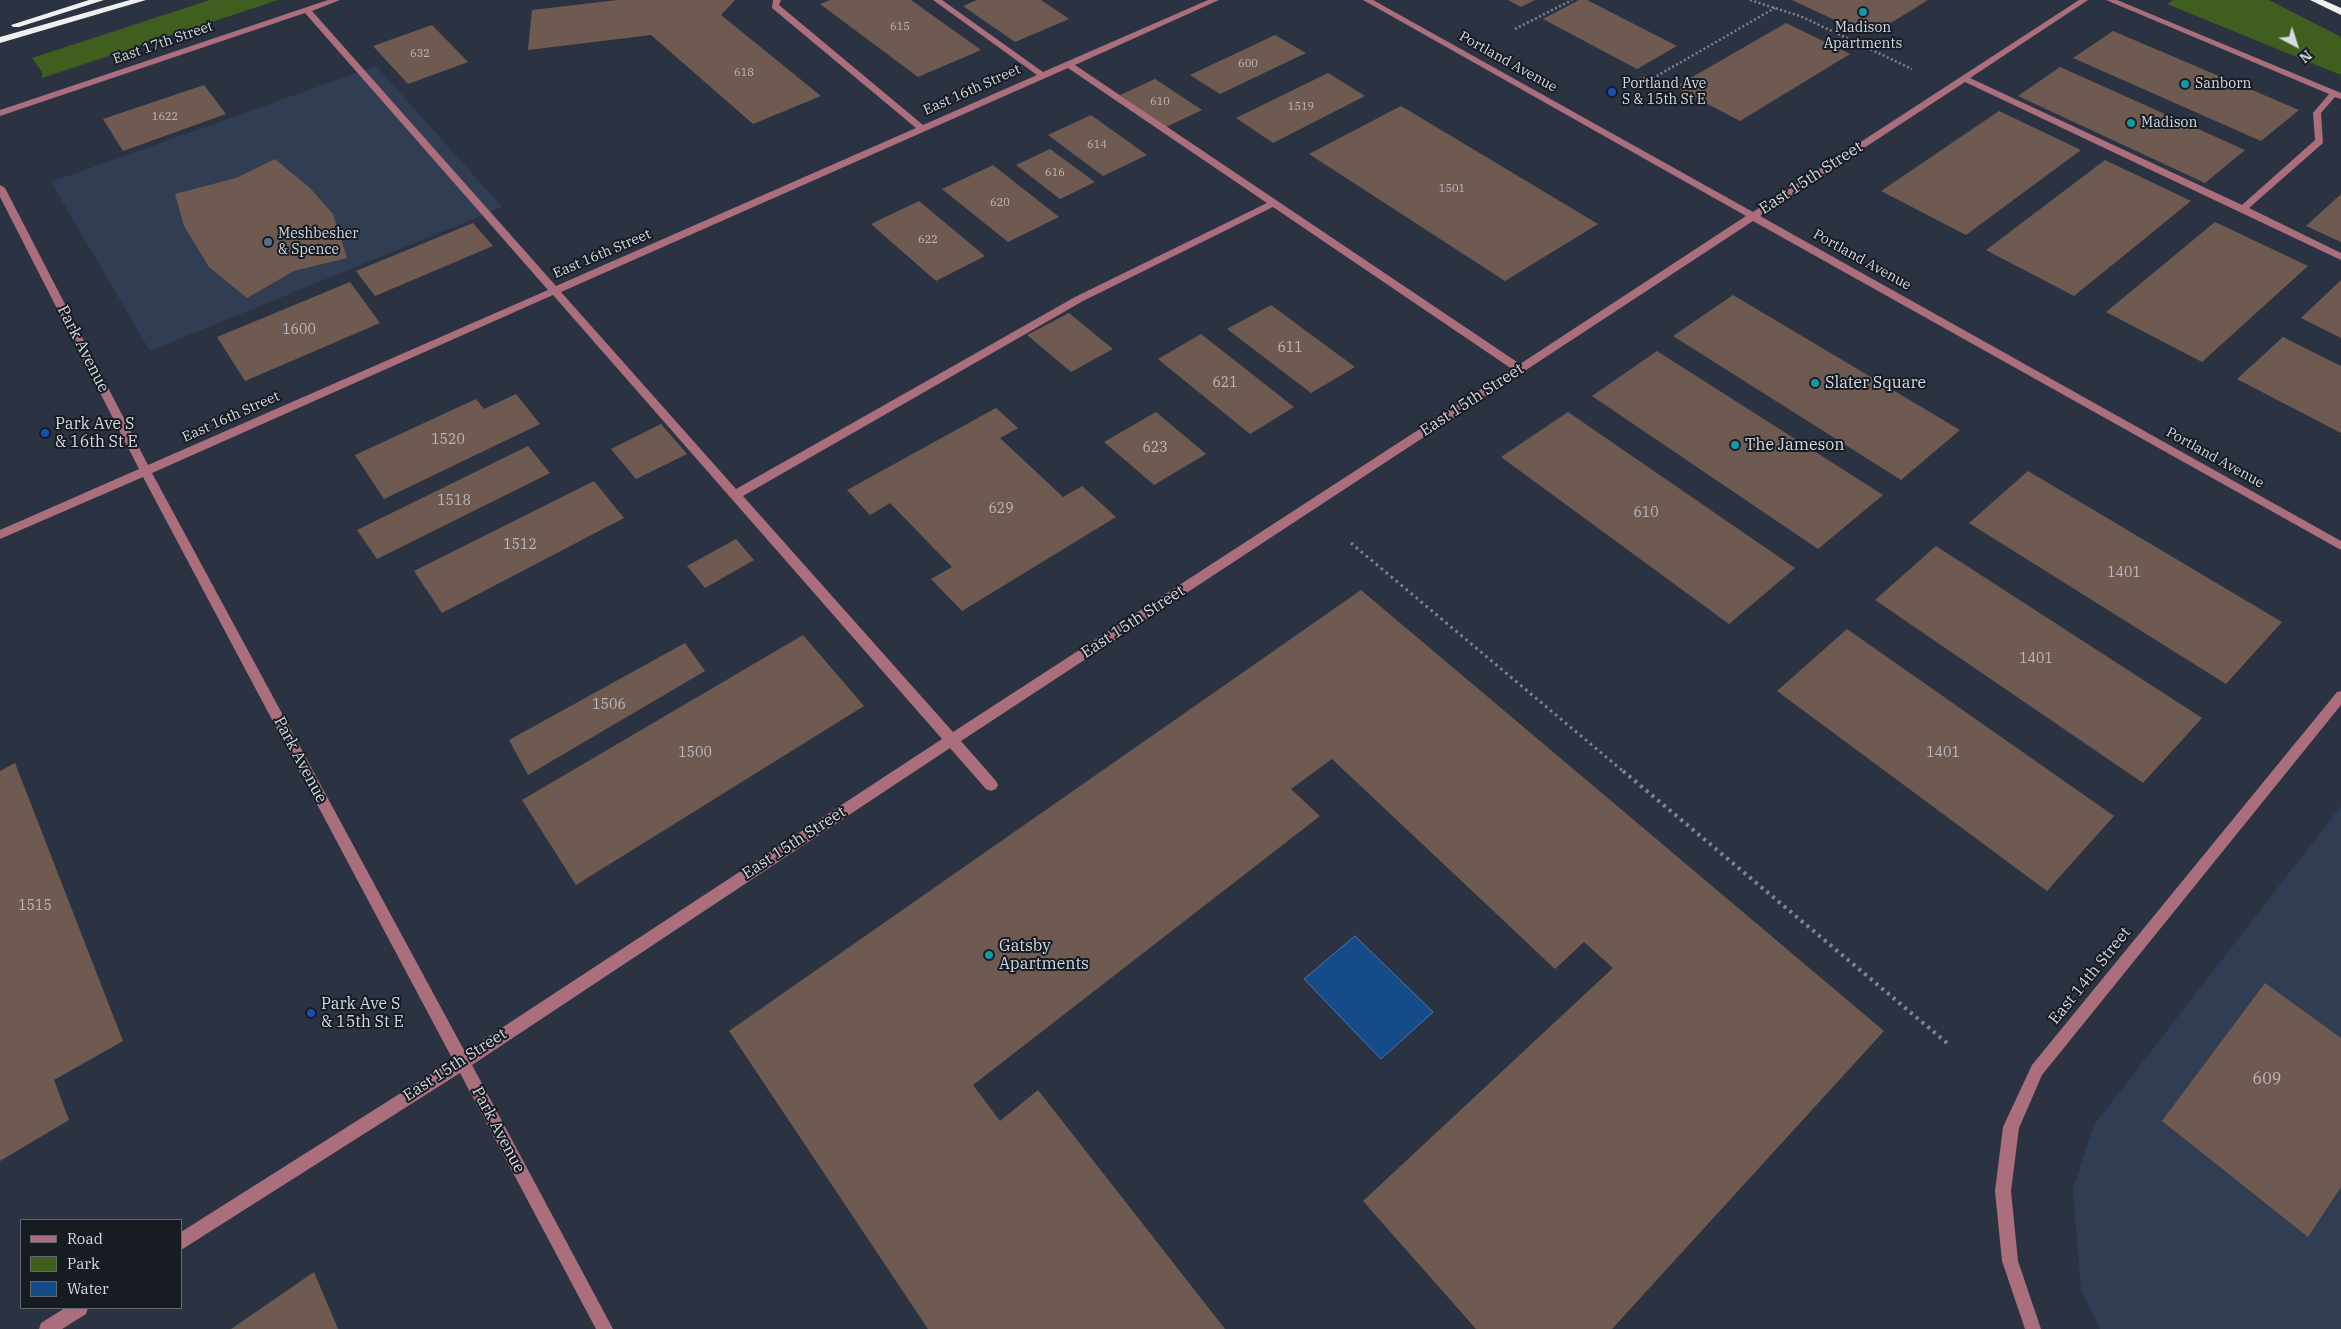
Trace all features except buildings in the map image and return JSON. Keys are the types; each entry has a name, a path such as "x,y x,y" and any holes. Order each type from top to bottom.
{"highway":[{"path":"0,30 99,0"},
{"path":"0,40 141,0"},
{"path":"2315,0 2341,12"}],"street":[{"name":"East 17th Street","path":"0,113 336,0"},
{"path":"777,0 775,6 922,129"},
{"path":"936,0 1043,76"},
{"name":"East 16th Street","path":"0,535 1216,0"},
{"name":"Portland Avenue","path":"1367,0 2341,546"},
{"name":"East 15th Street","path":"182,1241 462,1063 951,740 2084,0"},
{"path":"2110,0 2338,94 2317,113 2320,141 2243,209"},
{"path":"307,10 991,785"},
{"path":"1069,65 1520,369"},
{"path":"1963,78 2341,257"},
{"name":"Park Avenue","path":"0,188 146,470 605,1329"},
{"path":"735,495 1079,299 1273,203"},
{"name":"East 14th Street","path":"2033,1329 2010,1261 2003,1191 2010,1127 2037,1070 2341,696"},
{"path":"47,1329 78,1309"}],"path":[{"path":"1515,29 1572,0"},
{"path":"1750,0 1800,16 1912,69"},
{"path":"1623,87 1634,80 1657,76 1776,8"},
{"path":"1351,543 1947,1042"}],"shaded area":[{"path":"376,66 502,207 150,351 51,182"},
{"path":"2341,806 2341,1329 2100,1329 2081,1290 2073,1189 2094,1125"}],"green space":[{"path":"210,0 278,0 42,78 42,72 32,58"},
{"path":"2173,0 2269,0 2341,37 2341,75 2167,4"}],"water":[{"path":"1355,936 1433,1012 1381,1059 1304,979"}],"place":[{"name":"Madison Apartments","path":"1863,12"},
{"name":"Sanborn","path":"2185,84"},
{"name":"Portland Ave S & 15th St E","path":"1612,92"},
{"name":"Madison","path":"2131,123"},
{"name":"Meshbesher & Spence","path":"268,242"},
{"name":"Slater Square","path":"1815,383"},
{"name":"Park Ave S & 16th St E","path":"45,433"},
{"name":"The Jameson","path":"1735,445"},
{"name":"Gatsby Apartments","path":"989,955"},
{"name":"Park Ave S & 15th St E","path":"311,1013"}]}
